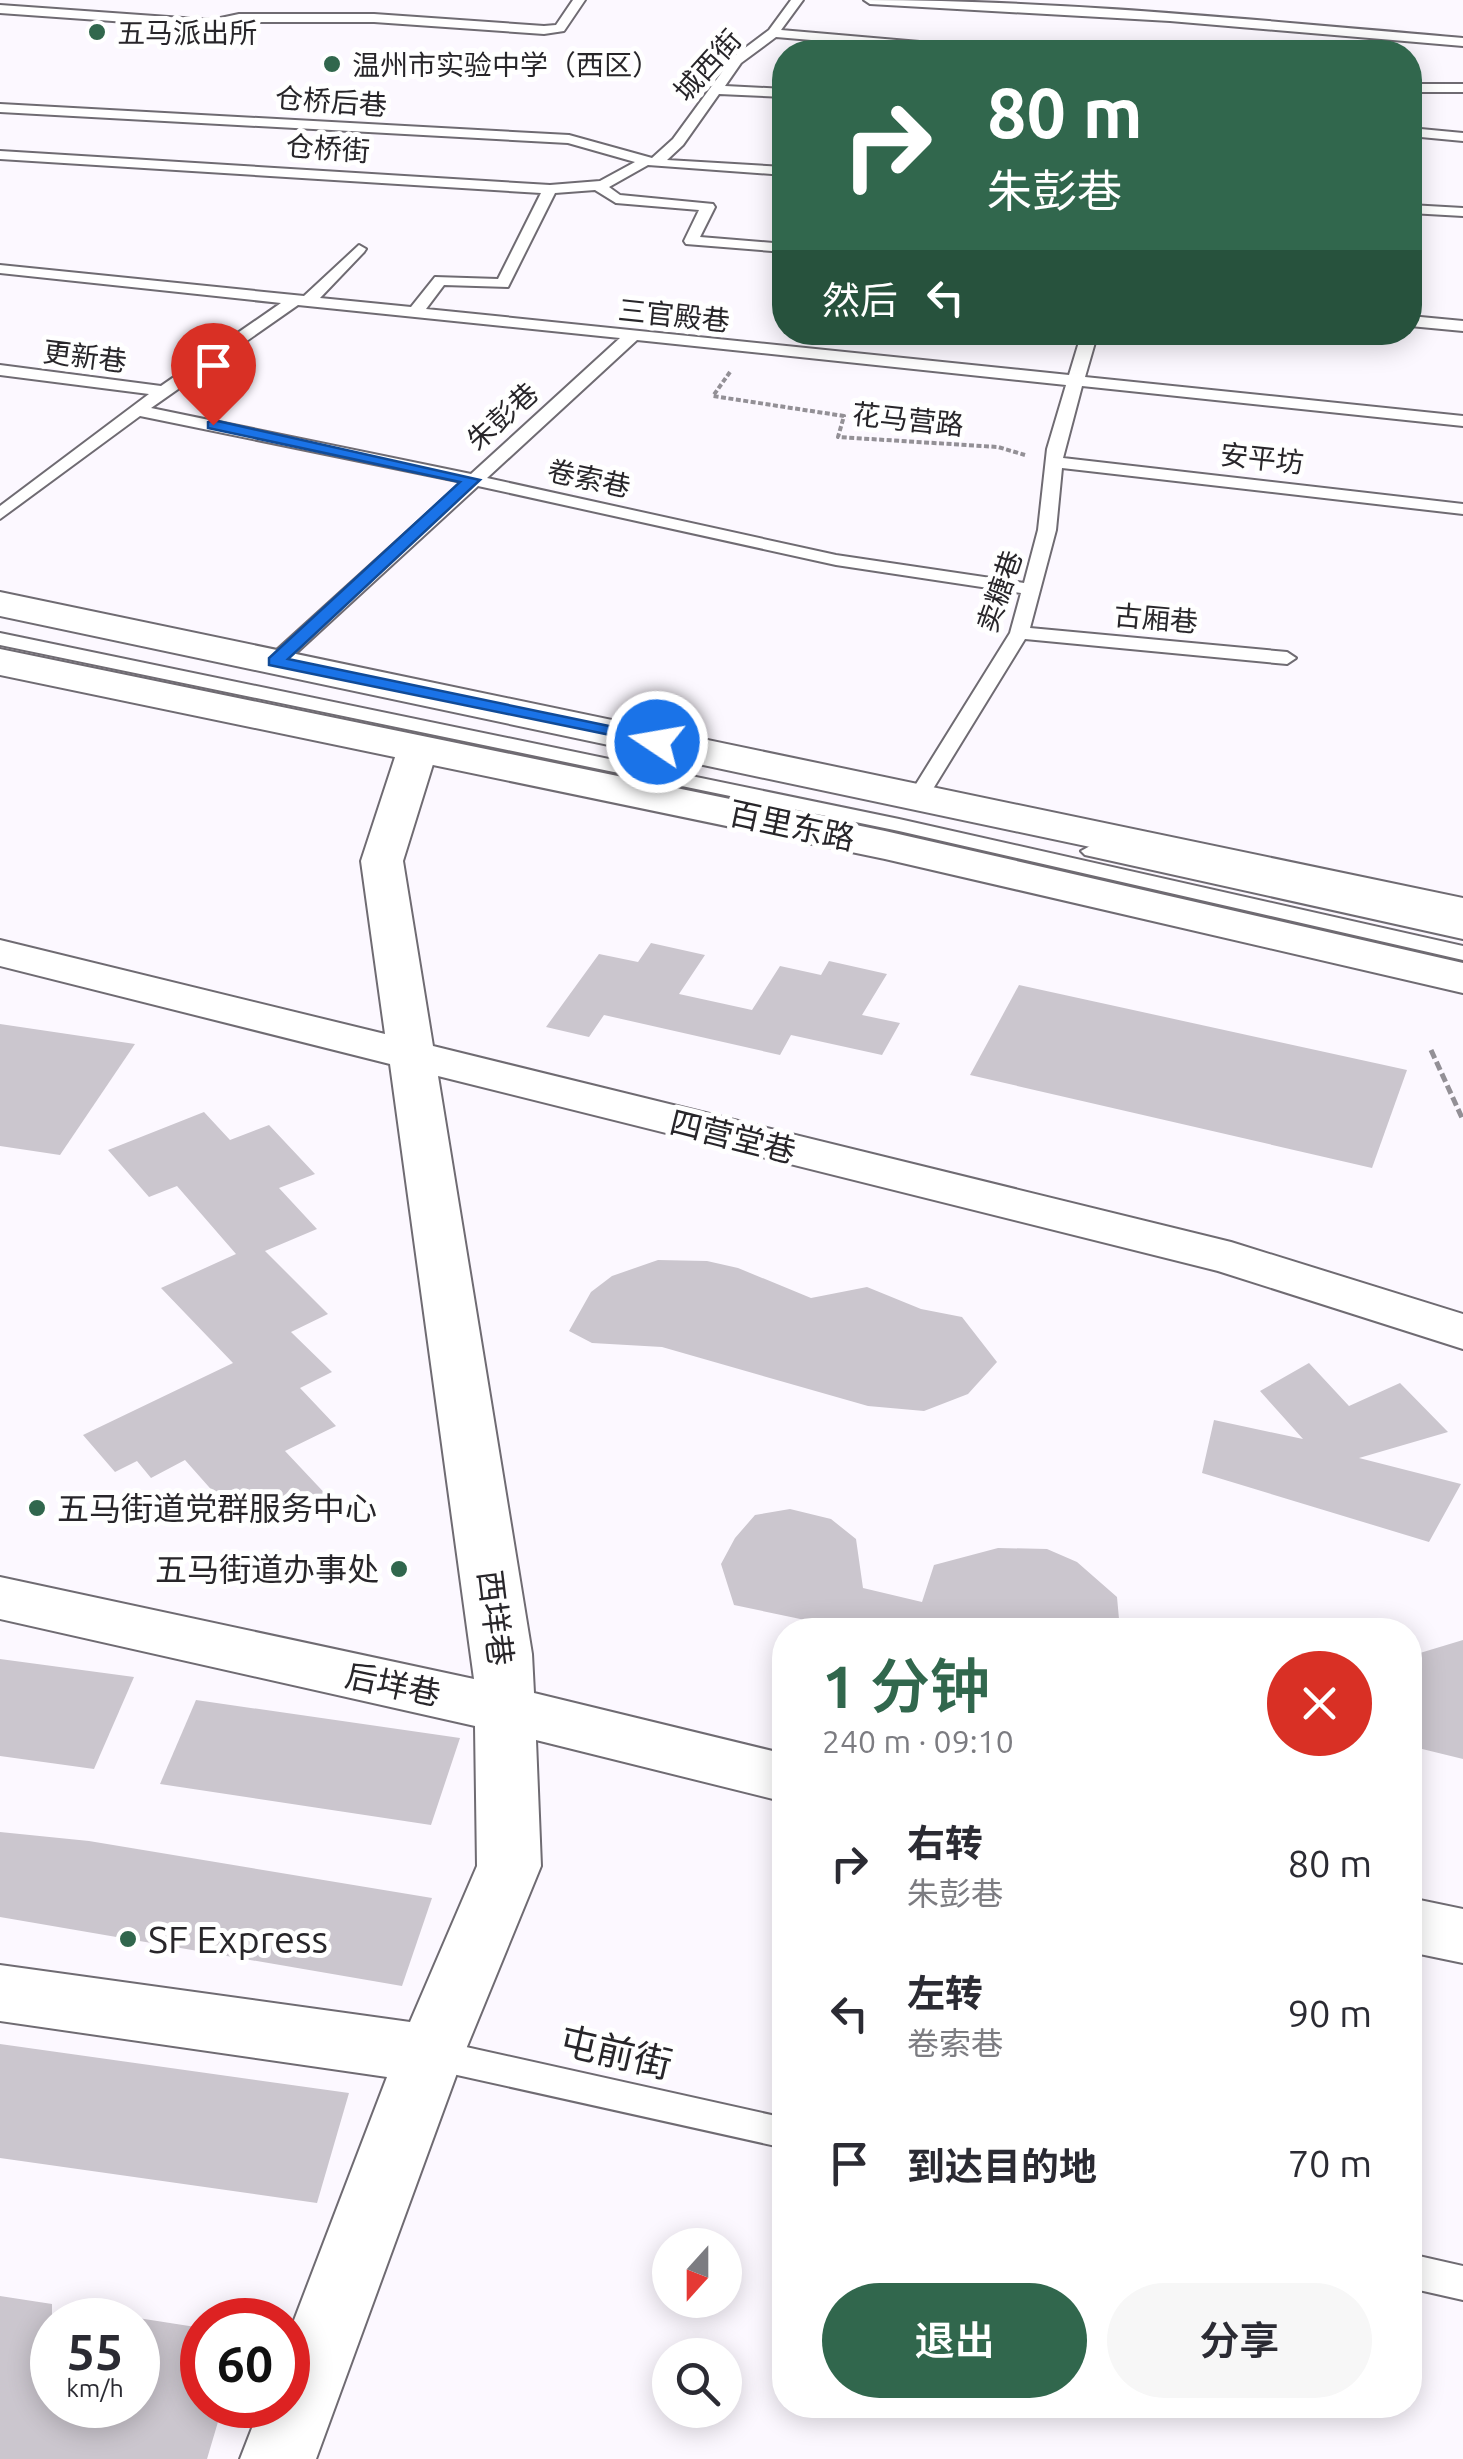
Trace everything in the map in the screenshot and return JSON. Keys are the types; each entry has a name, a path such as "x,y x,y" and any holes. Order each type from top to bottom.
{"main road":[{"name":"百里东路","path":"0,604 1463,912"},
{"name":"百里东路","path":"0,662 885,844 1463,978"}],"street":[{"name":"西垟巷","path":"278,2459 430,2054 509,1866 503,1654 382,861 418,748"},
{"name":"四营堂巷","path":"0,953 1231,1258 1463,1332"},
{"name":"后垟巷","path":"0,1598 504,1709 772,1775"},
{"path":"1422,1927 1463,1936"},
{"path":"0,1993 430,2054"}],"lane":[{"path":"0,9 211,24 238,18 374,18 544,30 560,28 579,0"},
{"name":"城西街","path":"650,162 678,142 687,124 719,90 737,60 772,33 797,0"},
{"path":"870,0 1170,18 1463,42"},
{"path":"772,33 852,40"},
{"path":"1422,89 1463,88"},
{"path":"719,90 772,92"},
{"name":"仓桥后巷","path":"0,108 569,139 650,162 772,170"},
{"path":"1422,133 1463,137"},
{"name":"仓桥街","path":"0,155 550,189 600,187 622,181 650,162"},
{"path":"600,187 616,198 708,208 691,240 772,247"},
{"path":"415,312 440,280 502,284 550,189"},
{"path":"1422,210 1463,212"},
{"path":"0,514 137,410 302,300 359,249"},
{"name":"三官殿巷","path":"0,269 1463,421"},
{"path":"1422,322 1463,326"},
{"name":"朱彭巷","path":"276,661 633,335"},
{"name":"卖糖巷","path":"918,797 1019,633 1047,530 1054,462 1086,345"},
{"name":"更新巷","path":"0,370 164,391"},
{"name":"卷索巷","path":"137,410 836,560 1030,590"},
{"name":"安平坊","path":"1054,462 1463,509"},
{"path":"0,621 366,695 1463,932"},
{"name":"古厢巷","path":"1019,633 1287,658"},
{"path":"0,639 899,825 1463,953"},
{"name":"屯前街","path":"430,2054 772,2130"},
{"path":"1422,2274 1463,2283"}],"path":[{"name":"花马营路","path":"738,346 730,374 713,396 844,416 838,438 998,448 1054,462"},
{"path":"1431,1050 1463,1120"}],"building":[{"path":"651,943 705,955 679,994 752,1010 780,966 821,975 829,961 887,974 862,1015 900,1023 882,1055 791,1035 780,1055 604,1015 589,1037 546,1027 599,954 638,962"},
{"path":"1019,985 1407,1070 1372,1168 970,1075"},
{"path":"0,1024 135,1044 60,1155 0,1146"},
{"path":"204,1112 230,1140 269,1125 315,1174 279,1188 317,1229 265,1251 328,1314 291,1332 332,1372 300,1388 336,1426 285,1451 333,1502 285,1527 267,1507 240,1522 185,1460 151,1478 137,1461 115,1472 83,1435 233,1363 161,1288 236,1254 177,1186 149,1197 108,1150"},
{"path":"658,1260 707,1261 738,1268 811,1298 867,1287 921,1309 962,1317 997,1362 968,1394 924,1411 868,1406 662,1347 592,1343 569,1331 591,1292 612,1276"},
{"path":"1309,1363 1349,1406 1400,1383 1448,1432 1359,1458 1461,1484 1429,1542 1202,1473 1214,1420 1303,1439 1260,1391"},
{"path":"790,1509 831,1519 856,1539 863,1588 922,1602 934,1565 998,1548 1047,1549 1077,1562 1117,1597 1119,1618 796,1618 734,1605 721,1564 735,1538 755,1515"},
{"path":"1463,1640 1463,1759 1422,1749 1422,1652"},
{"path":"0,1659 134,1677 94,1769 0,1756"},
{"path":"196,1700 460,1738 431,1825 160,1784"},
{"path":"0,1832 89,1841 432,1898 402,1986 0,1917"},
{"path":"0,2044 349,2093 317,2203 0,2158"},
{"path":"0,2296 30,2301 30,2428 160,2428 160,2321 180,2325 180,2428 216,2428 207,2459 0,2459"}],"place":[{"name":"五马派出所","path":"97,32"},
{"name":"温州市实验中学（西区）","path":"332,64"},
{"name":"五马街道党群服务中心","path":"37,1508"},
{"name":"五马街道办事处","path":"399,1569"},
{"name":"SF Express","path":"128,1939"}],"route":[{"path":"213,425 472,480 276,661 657,742"}]}
